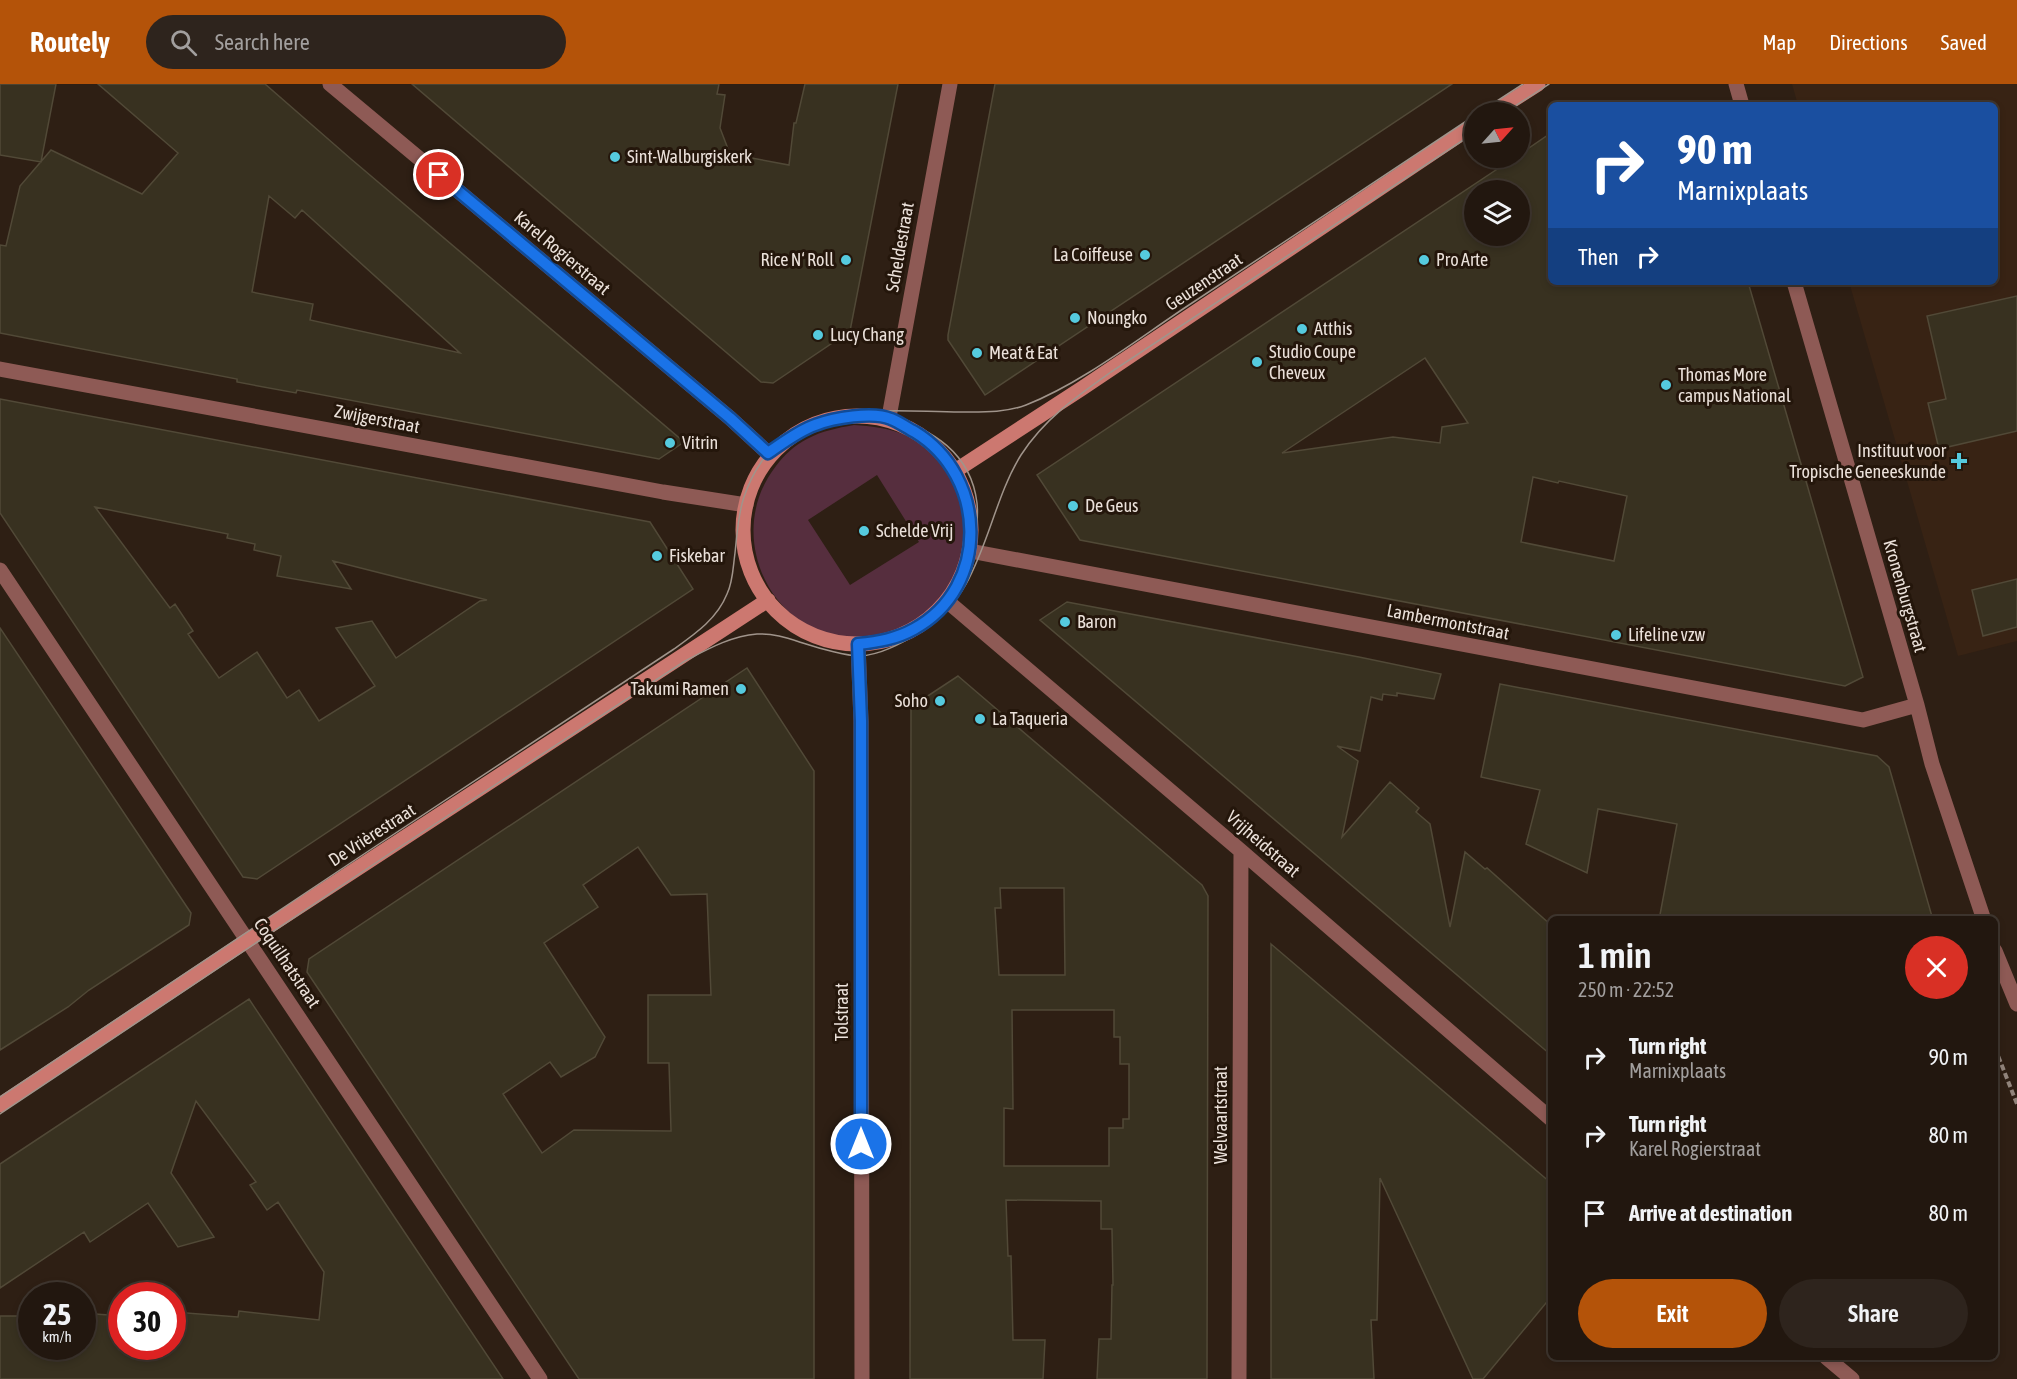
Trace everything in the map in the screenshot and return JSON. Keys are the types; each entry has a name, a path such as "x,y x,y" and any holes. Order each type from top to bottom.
{"street":[{"name":"Karel Rogierstraat","path":"330,84 730,418 768,453"},
{"name":"Scheldestraat","path":"889,417 950,84"},
{"path":"1510,102 1538,84"},
{"path":"1736,84 1741,102"},
{"name":"Geuzenstraat","path":"955,471 1464,132"},
{"name":"Kronenburgstraat","path":"1795,285 1917,705 1932,764 1983,916"},
{"name":"Zwijgerstraat","path":"0,369 651,490 746,505"},
{"path":"889,417 927,439 955,471 970,509 970,551 961,578 947,602 932,616 907,633 878,642 858,644 827,639 799,628 782,616 768,600 755,579 746,555 743,530 746,505 768,453 812,425 837,418 889,417"},
{"name":"Lambermontstraat","path":"970,551 1863,720 1917,705"},
{"name":"Coquilhatstraat","path":"0,570 540,1379"},
{"name":"De Vrièrestraat","path":"0,1105 768,600"},
{"name":"Vrijheidstraat","path":"947,602 1241,851 1548,1116"},
{"name":"Tolstraat","path":"858,644 861,721 862,1379"},
{"name":"Welvaartstraat","path":"1239,1379 1241,851"},
{"path":"1998,958 2017,1004"},
{"path":"1829,1360 1852,1379"}],"path":[{"path":"1998,1056 2017,1104"}],"shaded area":[{"name":"Instituut voor Tropische Geneeskunde","path":"1792,84 2017,84 2017,641 1958,656 1850,285 1998,285 1998,102 1797,102"},
{"path":"854,425 897,432 928,450 947,472 960,499 965,526 963,554 955,580 940,602 920,620 895,633 865,639 833,636 805,624 782,605 765,581 756,553 754,523 760,494 776,466 790,451 813,436","holes":["877,475 919,542 850,585 808,520"]}],"building":[{"path":"0,84 56,84 41,162 0,155"},
{"path":"98,84 265,84 684,442 659,459 297,390 296,393 237,382 237,379 0,333 0,245 6,246 20,186 51,150 142,194 178,153","holes":["269,196 295,218 302,210 460,353 310,320 313,304 252,292"]},
{"path":"412,84 719,84 717,94 725,95 720,128 730,154 789,165 794,123 796,123 805,84 898,84 850,331 773,383 761,382"},
{"path":"995,84 1452,84 985,395 948,340 948,335"},
{"path":"1548,135 1548,285 1749,285 1863,677 1845,686 1080,540 1037,475 1464,191 1464,246 1530,246 1530,180 1481,180 1499,168 1530,168 1530,147","holes":["1425,358 1468,423 1442,427 1440,443 1393,437 1282,453","1533,477 1558,483 1559,481 1627,496 1614,561 1521,542"]},
{"path":"2017,296 2017,431 1939,449 1928,403 1946,399 1927,316"},
{"path":"0,399 650,522 693,589 257,879 243,877 0,513","holes":["95,507 228,534 227,538 255,544 254,550 281,556 277,576 351,589 333,561 487,600 480,601 396,658 372,621 336,628 375,686 319,721 299,690 287,698 257,652 219,678 188,634 193,631 175,604 170,608"]},
{"path":"2017,579 2017,627 1983,636 1972,590"},
{"path":"1067,602 1441,674 1434,699 1397,693 1397,696 1383,694 1382,700 1371,697 1360,751 1337,746 1358,761 1342,837 1390,782 1419,808 1416,812 1430,824 1450,927 1465,852 1485,869 1487,868 1548,922 1548,1052 1040,620"},
{"path":"0,628 191,913 189,925 0,1050"},
{"path":"747,668 814,771 814,1379 579,1379 307,972 309,959","holes":["638,847 671,895 707,894 711,995 648,995 648,1063 669,1063 671,1131 574,1130 542,1153 503,1094 550,1062 561,1077 595,1057 605,1037 544,943 598,907 583,885"]},
{"path":"958,676 1202,885 1208,896 1207,1379 1097,1379 1099,1339 1111,1339 1113,1285 1112,1229 1101,1229 1101,1201 1006,1200 1008,1256 1011,1256 1013,1340 1045,1340 1043,1379 910,1379 911,707","holes":["1000,888 1064,888 1065,975 999,975 995,908 1001,908","1012,1010 1114,1010 1114,1037 1120,1037 1120,1064 1129,1064 1129,1119 1123,1119 1123,1128 1109,1128 1109,1166 1004,1166 1004,1108 1013,1109"]},
{"path":"1500,684 1877,756 1889,767 1932,916 1660,916 1677,824 1598,809 1587,873 1526,844 1540,790 1481,777"},
{"path":"1271,944 1548,1180 1548,1301 1483,1379 1473,1379 1380,1178 1377,1320 1371,1320 1374,1379 1271,1379"},
{"path":"249,999 503,1379 0,1379 0,1316 18,1316 18,1360 96,1360 96,1314 108,1315 108,1360 186,1360 186,1313 238,1317 239,1311 319,1320 324,1272 278,1202 267,1210 250,1185 256,1182 196,1101 171,1173 214,1237 178,1247 148,1203 90,1242 84,1232 0,1288 0,1164"}],"tram line":[{"path":"1495,102 1523,84"},
{"path":"1521,102 1549,84"},
{"path":"0,1097 697,632 723,603 729,589 740,510 751,479 767,454 788,435 828,417 849,413 871,411 993,412 1018,408 1047,396 1110,359 1464,123"},
{"path":"0,1114 383,858 694,656 729,640 757,634 782,637 818,648 859,656 892,647 922,631 943,615 959,596 982,550 999,501 1021,455 1040,430 1062,409 1111,372 1464,140"},
{"path":"887,417 934,436 947,445 967,470 977,503 977,530 973,558"}],"place":[{"name":"Sint-Walburgiskerk","path":"615,157"},
{"name":"La Coiffeuse","path":"1145,255"},
{"name":"Rice N‘ Roll","path":"846,260"},
{"name":"Pro Arte","path":"1424,260"},
{"name":"Noungko","path":"1075,318"},
{"name":"Atthis","path":"1302,329"},
{"name":"Lucy Chang","path":"818,335"},
{"name":"Meat & Eat","path":"977,353"},
{"name":"Studio Coupe Cheveux","path":"1257,362"},
{"name":"Thomas More campus National","path":"1666,385"},
{"name":"Vitrin","path":"670,443"},
{"name":"Instituut voor Tropische Geneeskunde","path":"1959,461"},
{"name":"De Geus","path":"1073,506"},
{"name":"Schelde Vrij","path":"864,531"},
{"name":"Fiskebar","path":"657,556"},
{"name":"Baron","path":"1065,622"},
{"name":"Lifeline vzw","path":"1616,635"},
{"name":"Takumi Ramen","path":"741,689"},
{"name":"Soho","path":"940,701"},
{"name":"La Taqueria","path":"980,719"}],"route":[{"path":"439,175 730,418 768,453 812,425 837,418 889,417 927,439 955,471 964,490 970,509 970,551 961,578 947,602 916,628 897,637 858,644 861,721 861,1144"}]}
